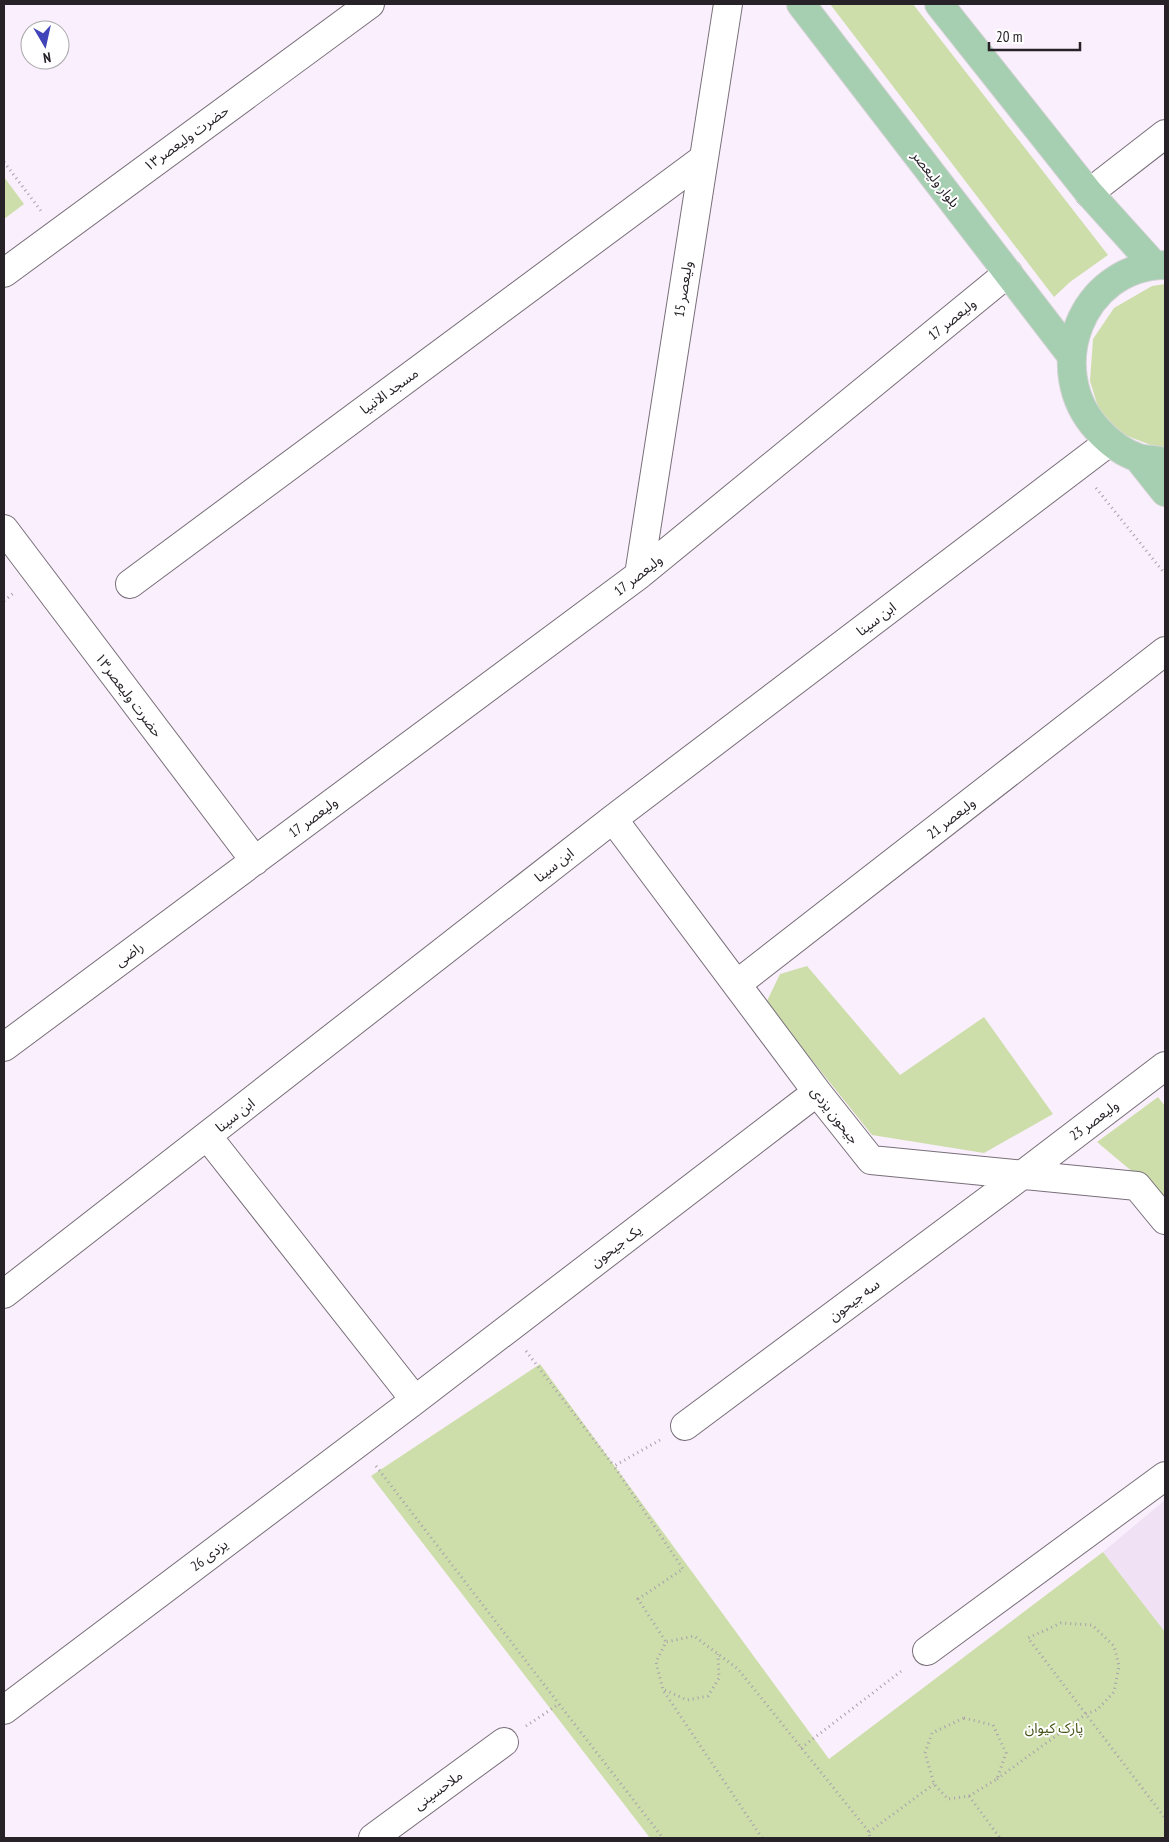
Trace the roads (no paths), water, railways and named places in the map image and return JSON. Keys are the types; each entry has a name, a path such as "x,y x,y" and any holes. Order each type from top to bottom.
{"main road":[{"name":"بلوار ولیعصر","path":"801,4 1071,355"},
{"path":"939,4 1089,193 1159,265 1122,276 1097,296 1079,324 1071,355 1074,388 1087,418 1109,442 1138,458 1165,462"},
{"path":"1138,458 1165,492"}],"street":[{"name":"حضرت ولیعصر۱۳","path":"4,273 56,232 370,4"},
{"name":"ولیعصر 15","path":"639,575 728,4"},
{"path":"1089,193 1165,134"},
{"name":"مسجد الانبیا","path":"130,584 704,159"},
{"name":"ولیعصر 17","path":"255,861 639,575 1008,272"},
{"name":"ابن سینا","path":"4,1294 208,1137 613,819 1109,442"},
{"name":"حضرت ولیعصر۱۳","path":"4,529 255,861"},
{"name":"ولیعصر 21","path":"737,984 1165,651"},
{"name":"جیحون یزدی","path":"613,819 817,1092 871,1160 1137,1186 1165,1220"},
{"name":"راضی","path":"4,1047 255,861"},
{"name":"ولیعصر 23","path":"1022,1175 1165,1066"},
{"name":"یک جیحون","path":"415,1400 817,1092"},
{"path":"208,1137 415,1400"},
{"name":"سه جیحون","path":"685,1426 1022,1175"},
{"name":"یزدی 26","path":"4,1710 415,1400"},
{"path":"927,1651 1165,1476"},
{"name":"ملاحسینی","path":"373,1838 504,1742"}],"park label":[{"name":"پارک کیوان","path":"1054,1728"}]}
